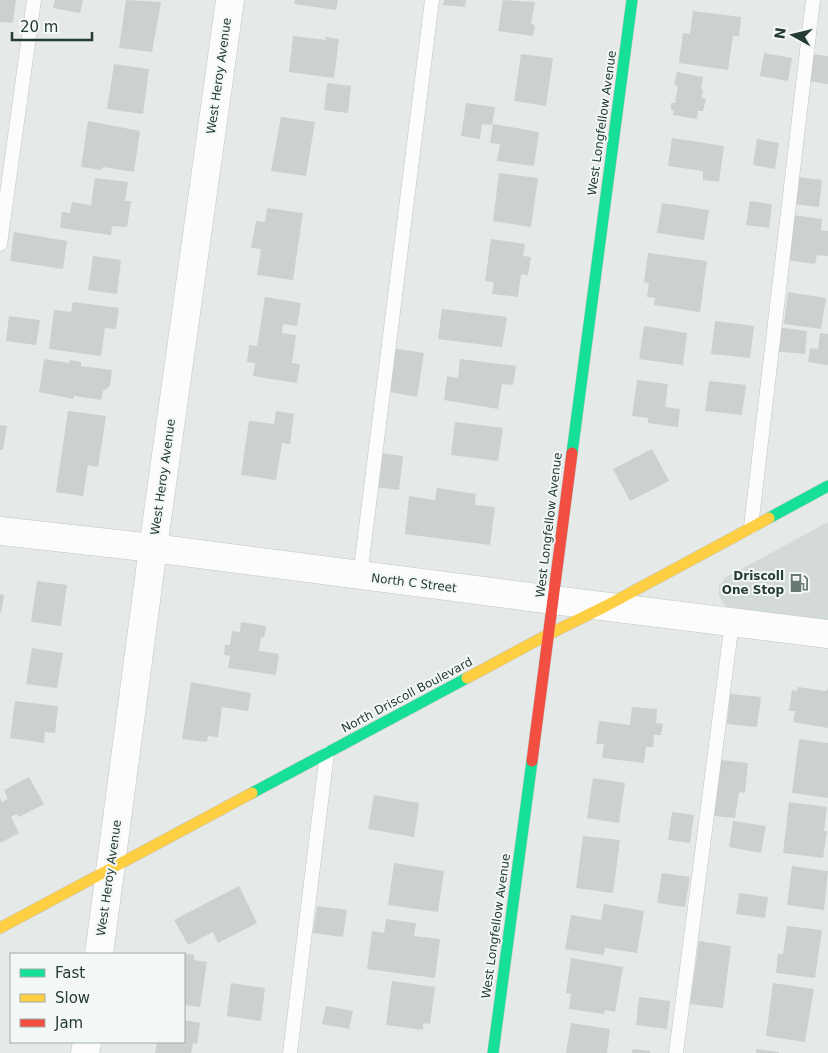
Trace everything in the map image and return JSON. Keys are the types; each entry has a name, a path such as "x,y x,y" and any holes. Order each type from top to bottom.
{"street":[{"name":"West Heroy Avenue","path":"99,953 153,548 230,0"},
{"name":"West Longfellow Avenue","path":"493,1053 632,0"},
{"name":"North Driscoll Boulevard","path":"0,928 828,486"},
{"name":"North C Street","path":"0,531 153,548 360,576 828,634"}],"lane":[{"path":"0,244 34,0"},
{"path":"360,576 432,0"},
{"path":"751,527 813,0"},
{"path":"676,1053 732,622"},
{"path":"290,1053 327,753"}],"shaded area":[{"path":"828,522 828,621 735,610 727,607 722,602 719,595 719,586 725,578"}],"building":[{"path":"0,0 16,0 13,23 0,22"},
{"path":"55,0 83,0 80,13 53,8"},
{"path":"126,0 161,2 152,52 119,48"},
{"path":"295,0 338,0 336,10 294,4"},
{"path":"444,0 466,0 465,7 443,5"},
{"path":"503,0 535,2 531,24 535,25 533,36 498,31"},
{"path":"693,11 741,17 739,36 733,36 728,70 679,63 683,33 690,34"},
{"path":"293,36 326,40 326,37 339,39 334,78 289,72"},
{"path":"764,53 792,58 788,81 760,76"},
{"path":"521,54 553,58 546,106 514,101"},
{"path":"811,54 828,56 828,84 808,81"},
{"path":"114,64 149,69 143,114 107,109"},
{"path":"677,72 703,77 702,98 706,99 703,111 698,111 697,119 673,115 674,111 671,110 671,103 675,103 678,86 674,85"},
{"path":"327,83 351,86 348,113 324,110"},
{"path":"466,103 495,107 492,125 482,124 480,139 461,136"},
{"path":"281,117 315,122 306,176 271,171"},
{"path":"88,121 140,131 134,172 103,167 102,170 81,167"},
{"path":"493,124 539,132 534,166 497,161 500,144 490,143"},
{"path":"672,138 724,146 719,182 703,180 703,171 668,166"},
{"path":"757,139 779,143 775,169 753,165"},
{"path":"499,173 538,178 531,227 493,221"},
{"path":"797,177 822,180 819,207 793,204"},
{"path":"95,178 128,182 125,201 131,201 127,227 112,226 111,235 60,228 62,212 70,213 72,202 91,205"},
{"path":"750,201 772,204 769,228 746,225"},
{"path":"662,203 709,210 704,240 657,233"},
{"path":"267,208 303,213 293,280 257,275 261,249 251,248 256,221 265,222"},
{"path":"792,215 822,219 821,230 828,231 828,256 817,255 815,264 787,260"},
{"path":"14,232 67,241 63,269 10,261"},
{"path":"491,239 525,244 523,256 531,257 528,275 521,274 518,297 492,294 494,282 485,281"},
{"path":"648,253 707,261 700,312 654,305 655,298 647,297 649,283 644,282"},
{"path":"93,256 121,260 117,294 88,290"},
{"path":"788,292 826,298 821,329 784,324"},
{"path":"265,297 301,303 297,326 283,324 282,333 296,335 292,363 300,364 297,383 253,376 255,363 247,362 249,345 257,346"},
{"path":"73,302 119,308 116,329 105,328 101,356 49,349 54,310 71,312"},
{"path":"442,309 507,317 502,347 438,339"},
{"path":"9,316 40,320 36,345 6,341"},
{"path":"715,321 754,326 750,358 711,354"},
{"path":"644,326 687,333 683,365 639,359"},
{"path":"775,327 807,331 805,354 773,351"},
{"path":"820,333 828,334 828,365 808,362 810,348 818,349"},
{"path":"392,348 424,353 417,397 385,391"},
{"path":"44,359 69,363 70,360 81,362 81,366 112,370 110,386 103,391 101,400 74,396 73,399 39,392"},
{"path":"460,359 516,366 513,385 502,384 498,409 444,400 447,376 458,378"},
{"path":"637,380 668,384 665,407 680,409 678,427 648,423 648,418 632,416"},
{"path":"709,381 746,385 742,415 705,411"},
{"path":"68,411 106,416 98,467 88,465 83,496 56,492"},
{"path":"276,411 294,414 290,444 282,443 276,480 241,475 249,421 274,424"},
{"path":"455,422 503,428 498,461 451,455"},
{"path":"0,425 7,426 3,450 0,450"},
{"path":"652,449 669,481 630,501 613,469"},
{"path":"380,453 403,456 399,490 375,487"},
{"path":"437,488 476,494 475,505 495,507 490,545 405,534 409,496 435,500"},
{"path":"37,581 67,585 61,626 31,622"},
{"path":"0,594 4,595 1,613 0,613"},
{"path":"241,622 266,626 264,638 261,637 259,651 279,654 276,675 228,668 230,656 224,655 225,645 230,645 232,631 240,632"},
{"path":"32,648 63,653 57,688 26,684"},
{"path":"191,682 251,693 248,711 222,707 218,737 208,736 207,742 182,739"},
{"path":"798,687 825,691 828,689 828,728 793,722 795,711 789,711 792,690 797,691"},
{"path":"730,694 761,697 757,727 727,724"},
{"path":"15,701 58,706 55,733 45,732 44,743 10,738"},
{"path":"632,707 657,709 656,723 663,724 661,735 654,735 653,747 646,747 644,763 602,758 604,744 596,744 599,721 630,725"},
{"path":"799,739 828,743 828,798 792,793"},
{"path":"721,760 748,763 745,793 739,792 735,818 714,816"},
{"path":"29,777 44,804 19,817 17,814 11,817 19,833 0,843 0,798 2,802 8,799 4,790"},
{"path":"593,778 625,783 619,823 587,818"},
{"path":"374,795 419,803 414,837 368,829"},
{"path":"789,802 827,807 824,831 827,831 823,858 783,853"},
{"path":"672,812 694,815 690,843 668,840"},
{"path":"733,821 766,826 761,853 729,847"},
{"path":"583,836 620,840 613,893 576,888"},
{"path":"394,863 444,871 438,912 388,905"},
{"path":"792,866 828,871 824,910 787,905"},
{"path":"662,873 690,877 685,907 657,903"},
{"path":"239,886 257,923 218,943 213,932 188,945 174,920"},
{"path":"739,893 768,897 765,918 736,914"},
{"path":"604,904 644,911 637,953 605,948 604,955 565,949 571,915 601,920"},
{"path":"317,906 347,910 343,937 313,933"},
{"path":"386,919 416,923 414,936 440,939 435,978 367,969 372,931 384,933"},
{"path":"787,926 822,930 815,978 776,973 778,954 783,954"},
{"path":"699,941 731,946 723,1008 690,1004"},
{"path":"185,953 194,955 194,960 207,962 200,1007 185,1005"},
{"path":"571,958 623,967 615,1012 605,1010 604,1014 569,1009 571,994 566,993"},
{"path":"392,981 435,987 430,1024 423,1023 423,1030 386,1025"},
{"path":"231,983 265,988 261,1021 227,1016"},
{"path":"773,983 814,989 805,1042 766,1036"},
{"path":"639,997 670,1001 667,1029 636,1025"},
{"path":"326,1006 353,1011 349,1029 322,1024"},
{"path":"185,1020 200,1023 197,1044 193,1043 191,1053 155,1053 157,1043 185,1043"},
{"path":"571,1023 610,1029 607,1053 566,1053"},
{"path":"633,1049 650,1051 650,1053 632,1053"},
{"path":"756,1049 779,1052 779,1053 756,1053"}],"traffic: fast":[{"path":"572,453 632,0"},
{"path":"769,518 828,486"},
{"path":"252,793 467,678"},
{"path":"493,1053 532,761"}],"traffic: slow":[{"path":"467,678 769,518"},
{"path":"0,928 252,793"}],"traffic: jam":[{"path":"532,761 572,453"}],"place":[{"name":"Driscoll One Stop","path":"799,583"}]}
